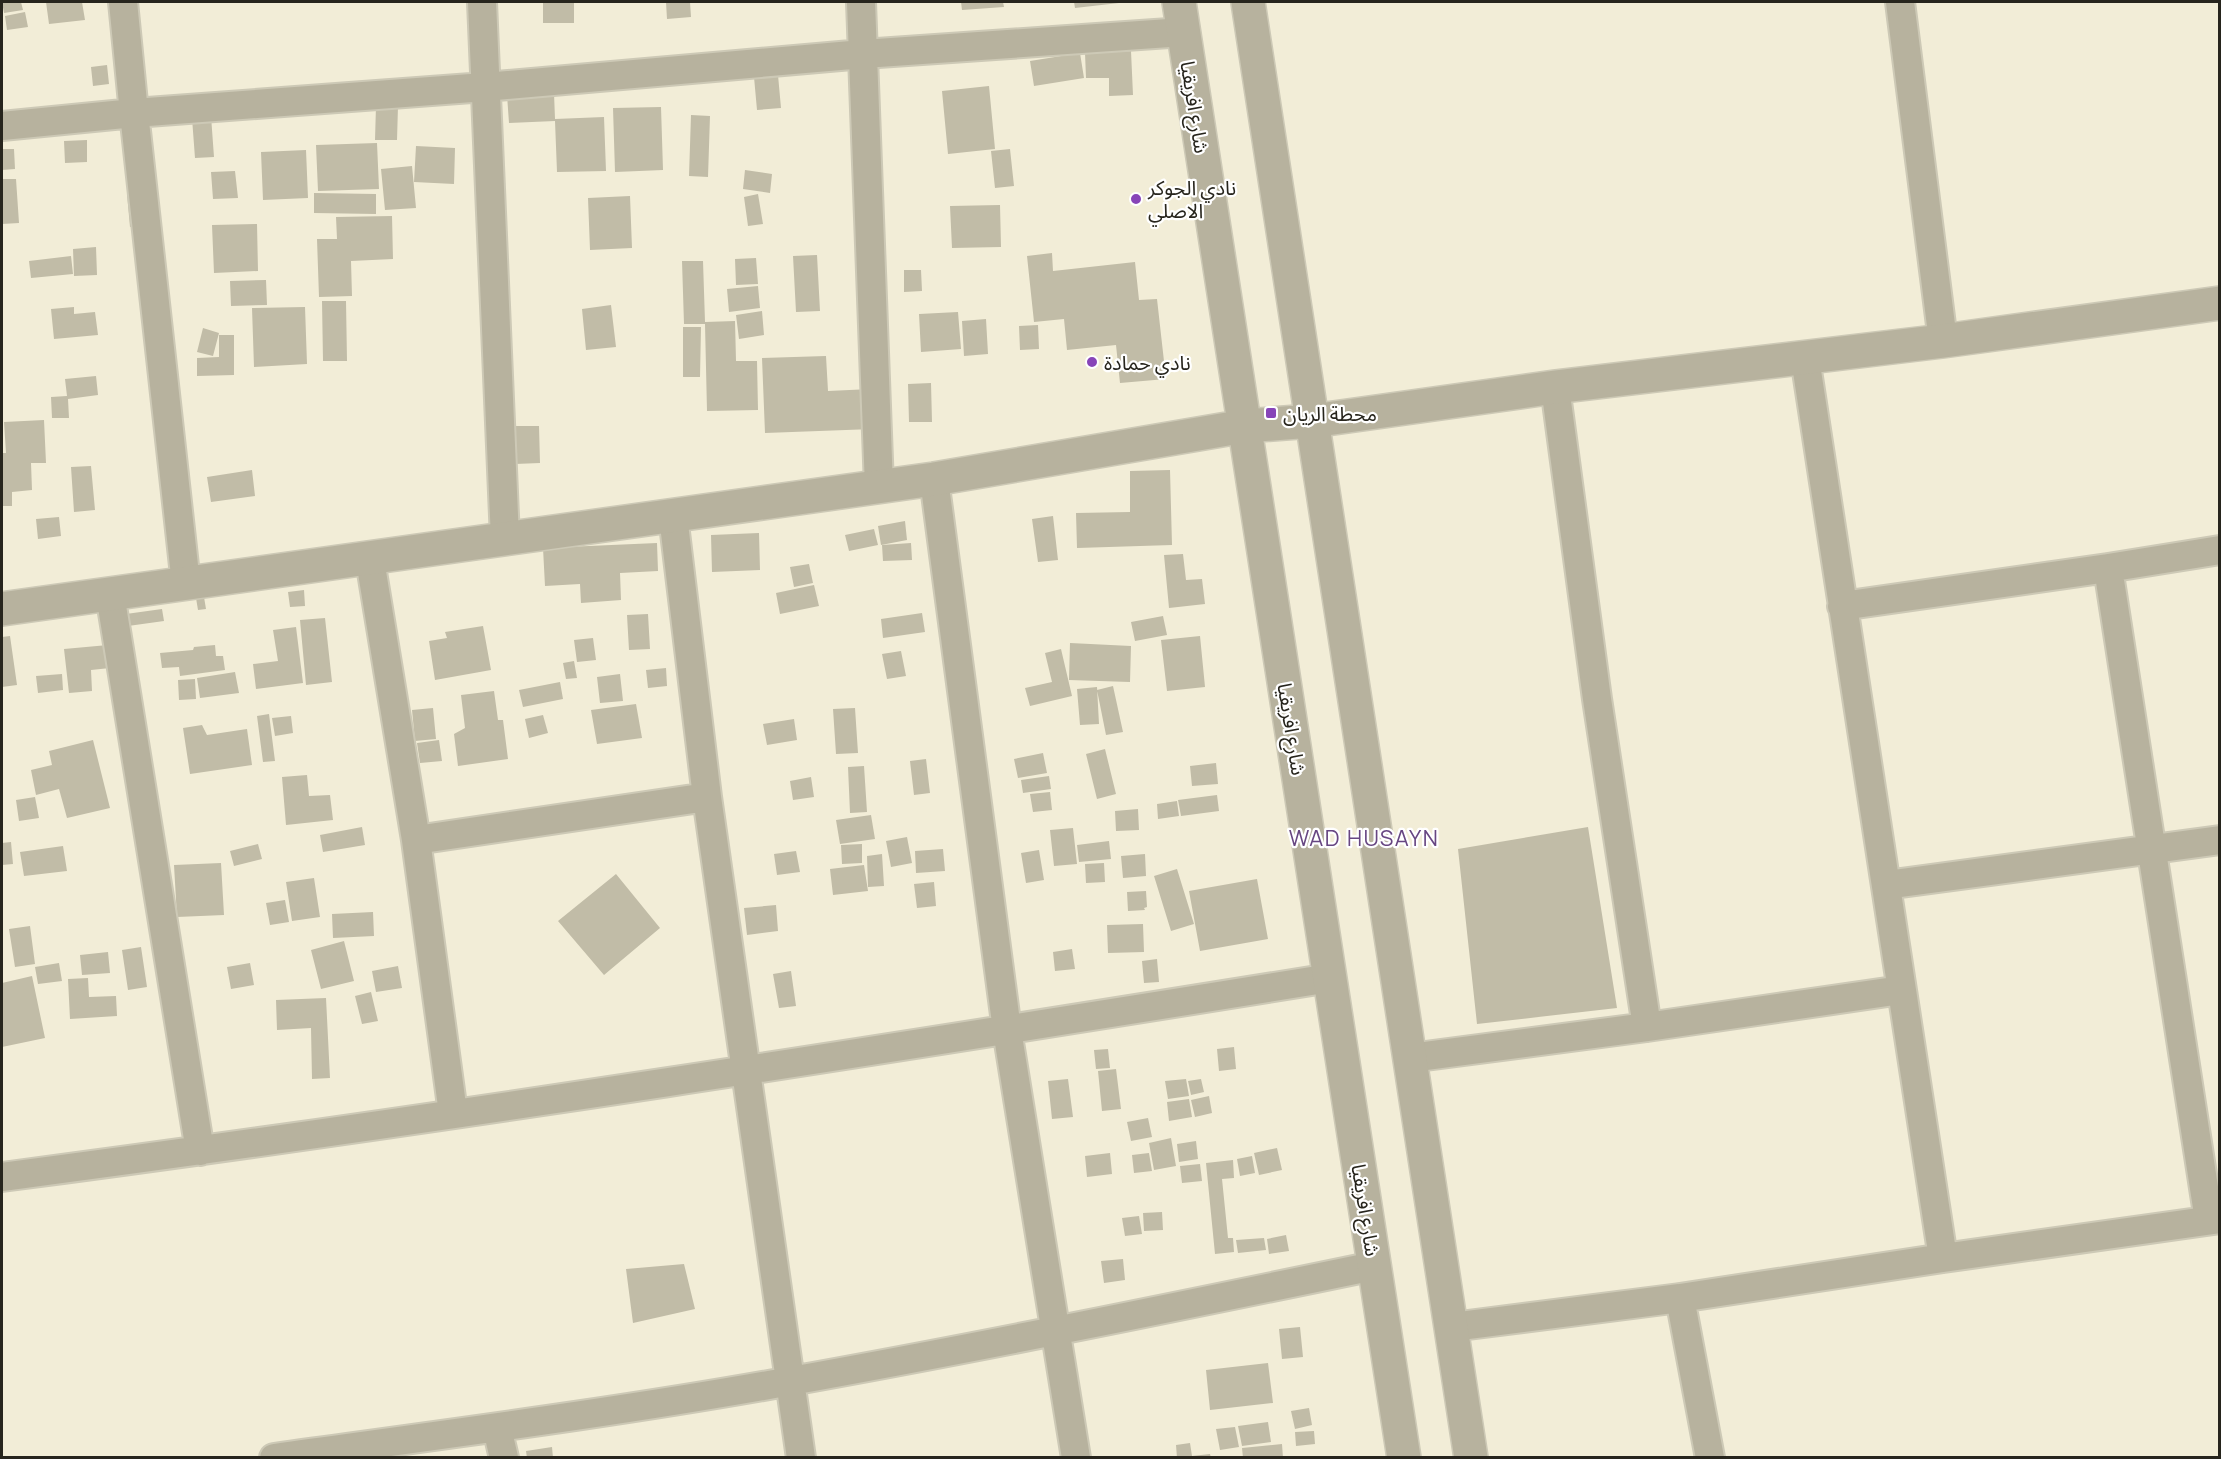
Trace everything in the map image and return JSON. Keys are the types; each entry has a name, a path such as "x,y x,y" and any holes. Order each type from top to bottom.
{"street":[{"path":"123,2 186,584"},
{"path":"482,2 505,539"},
{"path":"861,2 879,487"},
{"path":"1248,2 1472,1458"},
{"path":"1900,2 1943,341"},
{"path":"2,126 134,113 485,87 863,54 1182,17"},
{"name":"شارع افريقيا","path":"1182,17 1404,1458"},
{"path":"2,609 370,560 934,479 1245,426 1312,421 1555,387 1943,341 2220,303"},
{"path":"1805,358 1943,1258"},
{"path":"1555,387 1597,699 1647,1027"},
{"path":"934,479 1007,1030 1076,1458"},
{"path":"673,516 707,797 801,1458"},
{"path":"1842,606 2220,550"},
{"path":"370,560 416,840 453,1113"},
{"path":"1452,1328 1680,1298 2214,1219 2150,849 2108,568"},
{"path":"110,594 200,1151"},
{"path":"416,840 707,797"},
{"path":"1886,885 2220,840"},
{"path":"2,1178 745,1071 1330,978"},
{"path":"1410,1058 1647,1027 1901,990"},
{"path":"274,1458 497,1428 789,1382 1056,1331 1374,1266"},
{"path":"1680,1298 1710,1458"},
{"path":"497,1428 504,1458"}],"building":[{"path":"2,2 21,2 23,10 4,13"},
{"path":"46,2 82,2 85,20 49,24"},
{"path":"543,2 574,2 574,23 543,23"},
{"path":"666,2 690,2 691,17 667,19"},
{"path":"961,2 1003,2 1004,7 962,10"},
{"path":"1074,2 1119,2 1119,3 1075,8"},
{"path":"25,12 28,27 7,30 5,16"},
{"path":"1131,51 1133,95 1109,96 1109,78 1086,78 1085,53"},
{"path":"1080,53 1084,78 1034,86 1030,61"},
{"path":"107,65 109,84 93,86 91,67"},
{"path":"778,75 781,108 757,110 754,77"},
{"path":"989,86 995,149 948,154 942,91"},
{"path":"554,93 555,119 604,117 606,171 557,172 555,121 509,123 507,95"},
{"path":"376,106 398,106 397,140 375,140"},
{"path":"661,107 663,170 615,172 613,108"},
{"path":"691,115 710,116 708,177 689,176"},
{"path":"211,116 214,157 195,158 192,118"},
{"path":"87,140 87,162 65,163 64,141"},
{"path":"377,143 379,189 318,191 316,145"},
{"path":"416,146 455,148 454,184 414,182"},
{"path":"2,149 14,149 15,169 2,170"},
{"path":"1010,149 1014,186 995,188 991,151"},
{"path":"306,150 308,198 263,200 261,152"},
{"path":"412,166 416,208 385,210 381,169"},
{"path":"745,170 772,174 770,193 743,189"},
{"path":"235,171 238,198 213,199 211,172"},
{"path":"2,179 16,179 19,223 2,224"},
{"path":"314,193 376,194 376,214 314,213"},
{"path":"127,194 136,194 139,225 130,227"},
{"path":"758,194 763,224 748,226 744,197"},
{"path":"630,196 632,248 590,250 588,198"},
{"path":"1000,205 1001,247 952,248 950,206"},
{"path":"392,216 393,259 351,261 352,296 319,297 317,239 337,239 336,217"},
{"path":"257,224 258,271 214,273 212,225"},
{"path":"96,247 97,275 74,276 73,249"},
{"path":"1052,253 1053,271 1135,262 1139,300 1157,299 1166,379 1120,383 1116,345 1067,350 1064,319 1034,322 1027,256"},
{"path":"817,255 820,311 796,312 793,256"},
{"path":"71,256 73,274 31,278 29,261"},
{"path":"756,258 758,284 736,285 735,259"},
{"path":"682,261 703,261 705,322 735,321 736,361 757,361 758,410 707,411 705,324 684,324"},
{"path":"904,270 921,270 922,291 904,292"},
{"path":"266,280 267,305 231,306 230,281"},
{"path":"758,286 760,308 729,312 727,289"},
{"path":"322,301 346,301 347,361 323,361"},
{"path":"611,305 616,347 586,350 582,309"},
{"path":"74,307 74,314 95,312 98,335 54,339 51,309"},
{"path":"305,307 307,364 254,367 252,308"},
{"path":"762,311 764,335 739,339 736,315"},
{"path":"958,312 961,349 921,352 919,314"},
{"path":"986,319 988,354 964,356 962,321"},
{"path":"1038,325 1039,349 1020,350 1019,326"},
{"path":"683,327 701,327 700,377 683,377"},
{"path":"203,328 219,333 213,356 197,352"},
{"path":"219,335 234,335 234,375 197,376 197,358 219,357"},
{"path":"826,356 828,391 871,389 873,429 765,433 762,358"},
{"path":"96,376 98,395 68,399 69,418 52,418 51,397 67,396 65,379"},
{"path":"931,383 932,422 909,422 908,384"},
{"path":"44,420 46,463 31,463 32,490 12,492 12,506 2,506 2,453 6,453 4,422"},
{"path":"514,426 539,426 540,463 515,464"},
{"path":"91,466 95,510 74,512 71,467"},
{"path":"252,470 255,496 211,502 207,477"},
{"path":"1170,470 1172,545 1077,548 1076,513 1130,512 1130,471"},
{"path":"1053,516 1058,560 1038,562 1032,519"},
{"path":"59,517 61,536 38,539 36,519"},
{"path":"905,521 907,540 881,545 878,526"},
{"path":"874,529 878,545 849,551 845,535"},
{"path":"759,533 760,570 712,572 711,535"},
{"path":"657,543 658,571 620,573 621,600 581,603 580,584 545,586 543,548"},
{"path":"911,543 912,560 883,561 882,545"},
{"path":"1183,554 1186,580 1202,579 1205,604 1169,608 1164,555"},
{"path":"809,564 813,583 794,587 790,567"},
{"path":"814,585 819,606 780,614 776,593"},
{"path":"304,590 305,606 290,607 288,592"},
{"path":"203,591 206,609 198,610 195,592"},
{"path":"162,609 164,621 128,626 126,614"},
{"path":"922,613 925,632 883,638 881,619"},
{"path":"648,614 650,649 629,650 627,615"},
{"path":"1163,616 1167,635 1135,641 1131,622"},
{"path":"325,618 332,682 306,685 300,620"},
{"path":"483,626 491,670 435,680 429,641 447,638 445,632"},
{"path":"296,627 303,683 256,689 253,664 278,661 273,630"},
{"path":"10,636 17,685 2,687 2,637"},
{"path":"1200,636 1205,687 1167,691 1161,640"},
{"path":"593,638 596,660 577,662 574,640"},
{"path":"1070,643 1131,646 1130,682 1069,680"},
{"path":"108,645 110,668 91,670 92,691 69,693 64,649"},
{"path":"215,645 216,656 223,656 225,670 180,676 179,667 162,668 160,653"},
{"path":"1061,649 1072,696 1030,706 1025,688 1052,682 1045,653"},
{"path":"901,651 906,676 887,679 882,654"},
{"path":"574,661 577,678 566,679 563,663"},
{"path":"666,668 667,686 648,688 646,670"},
{"path":"235,672 239,693 200,698 197,678"},
{"path":"62,674 63,690 38,693 36,676"},
{"path":"620,674 623,701 600,703 597,677"},
{"path":"195,679 196,699 179,700 178,680"},
{"path":"560,682 563,699 523,707 519,690"},
{"path":"1113,686 1123,732 1106,735 1097,690"},
{"path":"1097,687 1099,724 1080,725 1077,689"},
{"path":"494,691 498,720 503,720 508,759 458,766 454,734 465,728 461,695"},
{"path":"636,704 642,738 597,744 591,710"},
{"path":"433,708 436,739 415,741 412,710"},
{"path":"855,708 858,753 836,754 833,709"},
{"path":"269,714 275,761 263,762 257,716"},
{"path":"543,715 548,733 529,738 525,719"},
{"path":"291,716 293,733 275,736 272,718"},
{"path":"794,719 797,740 767,745 763,724"},
{"path":"202,725 207,735 247,729 252,765 190,774 183,728"},
{"path":"93,740 110,808 67,818 59,789 36,795 31,770 52,765 49,751"},
{"path":"439,740 442,761 420,763 417,743"},
{"path":"1105,749 1116,794 1097,799 1086,754"},
{"path":"1043,753 1047,773 1018,778 1014,759"},
{"path":"926,759 930,793 914,795 910,761"},
{"path":"1216,763 1218,784 1192,786 1190,766"},
{"path":"864,766 867,812 850,813 848,767"},
{"path":"307,775 309,796 330,795 333,820 286,825 282,777"},
{"path":"1049,776 1051,789 1023,793 1021,780"},
{"path":"811,777 814,797 793,800 790,781"},
{"path":"1050,792 1052,810 1033,812 1030,794"},
{"path":"1217,795 1219,811 1181,816 1178,800"},
{"path":"35,797 39,818 19,821 16,800"},
{"path":"1177,801 1179,816 1158,819 1157,804"},
{"path":"1138,809 1139,830 1116,831 1115,811"},
{"path":"871,815 875,839 840,844 836,820"},
{"path":"362,827 365,845 323,852 320,835"},
{"path":"1588,827 1617,1008 1477,1024 1458,849"},
{"path":"1073,828 1077,864 1054,866 1050,830"},
{"path":"907,837 912,863 891,867 886,841"},
{"path":"1109,841 1111,859 1079,862 1077,845"},
{"path":"11,842 13,864 2,865 2,843"},
{"path":"258,844 262,859 234,866 230,851"},
{"path":"862,844 862,863 842,864 841,845"},
{"path":"63,846 67,871 24,876 20,852"},
{"path":"943,849 945,871 916,873 915,851"},
{"path":"1039,850 1044,880 1026,883 1021,853"},
{"path":"796,851 800,872 777,875 774,854"},
{"path":"882,854 884,886 868,887 867,856"},
{"path":"1145,854 1146,876 1123,878 1121,856"},
{"path":"221,863 224,915 177,917 174,865"},
{"path":"1104,863 1105,882 1086,883 1085,864"},
{"path":"864,865 868,891 833,895 830,869"},
{"path":"1177,869 1194,924 1171,931 1154,876"},
{"path":"616,874 660,928 604,975 558,921"},
{"path":"314,878 320,917 292,921 286,882"},
{"path":"1257,879 1268,939 1200,951 1189,891"},
{"path":"934,882 936,906 917,908 914,884"},
{"path":"1146,891 1147,907 1144,908 1145,910 1128,911 1127,892"},
{"path":"285,900 289,922 270,925 266,903"},
{"path":"776,905 778,931 747,935 744,908"},
{"path":"373,912 374,936 333,938 332,914"},
{"path":"1143,924 1144,952 1108,953 1107,925"},
{"path":"30,926 35,964 15,967 9,929"},
{"path":"344,941 354,981 321,989 311,950"},
{"path":"141,947 147,987 128,990 122,950"},
{"path":"1072,949 1075,969 1055,971 1053,952"},
{"path":"108,952 110,973 82,975 80,955"},
{"path":"1157,959 1159,982 1144,983 1142,961"},
{"path":"59,963 62,981 38,984 35,967"},
{"path":"250,963 254,985 231,989 227,967"},
{"path":"398,966 402,988 376,992 372,971"},
{"path":"791,971 796,1006 779,1008 773,974"},
{"path":"32,976 45,1038 2,1047 2,983"},
{"path":"88,978 89,997 116,996 117,1016 70,1019 68,979"},
{"path":"371,992 378,1021 362,1024 355,996"},
{"path":"326,998 330,1078 312,1079 311,1028 277,1030 276,1000"},
{"path":"1234,1047 1236,1069 1219,1071 1217,1049"},
{"path":"1108,1049 1110,1068 1096,1069 1094,1050"},
{"path":"1116,1069 1121,1109 1102,1111 1098,1071"},
{"path":"1068,1079 1073,1117 1052,1119 1048,1081"},
{"path":"1186,1079 1189,1096 1168,1099 1165,1081"},
{"path":"1201,1079 1204,1092 1191,1095 1188,1081"},
{"path":"1209,1096 1212,1113 1195,1117 1191,1100"},
{"path":"1189,1099 1192,1117 1169,1121 1167,1102"},
{"path":"1148,1118 1152,1137 1131,1141 1127,1122"},
{"path":"1171,1138 1176,1166 1154,1170 1149,1143"},
{"path":"1196,1141 1198,1159 1179,1162 1177,1144"},
{"path":"1277,1148 1282,1170 1259,1175 1254,1153"},
{"path":"1110,1153 1112,1174 1087,1177 1085,1156"},
{"path":"1149,1153 1152,1171 1134,1173 1132,1155"},
{"path":"1252,1156 1255,1173 1240,1176 1237,1159"},
{"path":"1233,1160 1234,1178 1222,1179 1228,1238 1233,1238 1234,1252 1215,1254 1206,1163"},
{"path":"1200,1164 1202,1181 1182,1183 1180,1166"},
{"path":"1162,1212 1163,1230 1144,1231 1143,1213"},
{"path":"1139,1216 1142,1234 1125,1236 1122,1218"},
{"path":"1286,1235 1289,1251 1269,1254 1267,1239"},
{"path":"1264,1238 1266,1250 1238,1253 1236,1240"},
{"path":"1123,1259 1125,1280 1104,1283 1101,1261"},
{"path":"684,1264 695,1309 633,1323 626,1269"},
{"path":"1300,1327 1303,1357 1282,1359 1279,1329"},
{"path":"1268,1363 1273,1403 1210,1410 1206,1370"},
{"path":"1309,1408 1312,1425 1295,1429 1291,1411"},
{"path":"1268,1422 1271,1442 1242,1446 1238,1426"},
{"path":"1235,1427 1239,1447 1220,1450 1216,1429"},
{"path":"1314,1431 1315,1444 1296,1446 1295,1432"},
{"path":"1190,1443 1192,1456 1210,1454 1211,1458 1177,1458 1176,1445"},
{"path":"1282,1444 1283,1458 1243,1458 1242,1448"},
{"path":"552,1447 553,1458 527,1458 526,1451"}],"place":[{"name":"نادي الجوكر الاصلي","path":"1136,199"},
{"name":"نادي حمادة","path":"1092,362"},
{"name":"محطة الريان","path":"1271,413"}],"district":[{"name":"WAD HUSAYN","path":"1364,838"}]}
